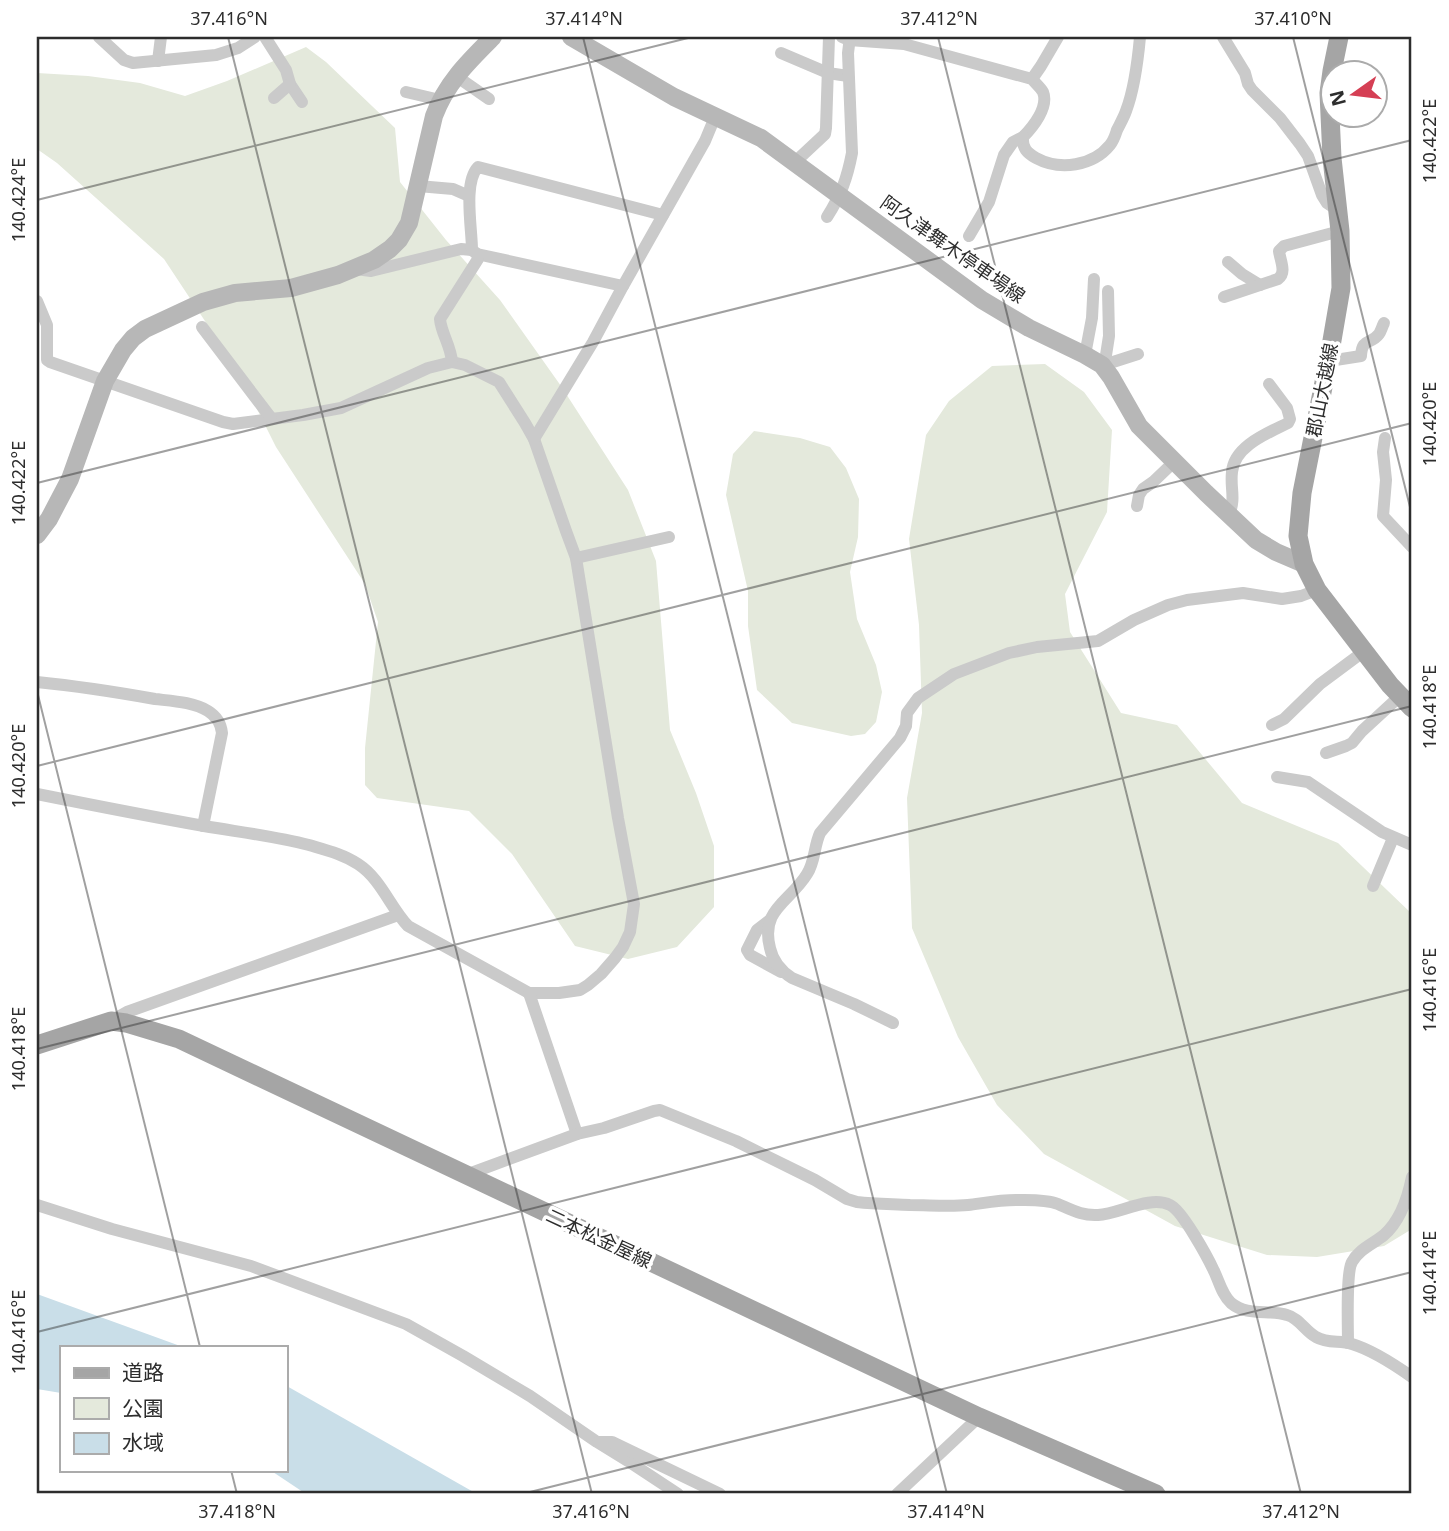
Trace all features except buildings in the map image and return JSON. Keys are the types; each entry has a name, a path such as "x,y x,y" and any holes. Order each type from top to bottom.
{"main road":[{"path":"37,535 70,480 105,381 133,338 145,329 203,302 235,293 291,288 338,275 373,260 399,240 409,223 440,100 466,62 494,37"},
{"name":"阿久津舞木停車場線","path":"571,37 674,97 761,138 982,300 1029,328 1085,355 1104,368 1139,426 1229,515 1256,540 1304,564"},
{"name":"郡山大越線","path":"1339,37 1329,93 1330,139 1340,231 1341,288 1300,510 1298,536 1304,564 1317,590 1363,652 1406,702"},
{"path":"37,1045 111,1021"},
{"name":"二本松金屋線","path":"111,1021 179,1039 979,1417 1156,1494"}],"street":[{"path":"99,37 124,60 133,63 216,55 238,48 255,37"},
{"path":"158,61 161,37"},
{"path":"265,37 302,102"},
{"path":"795,162 825,134 829,37"},
{"path":"1031,79 1058,37"},
{"path":"1023,137 1026,151 1050,164 1077,164 1102,153 1115,138 1127,108 1140,37"},
{"path":"1223,37 1252,90 1280,118 1308,156 1322,195 1327,203 1336,209"},
{"path":"827,216 841,195 852,153 847,38 904,44 1031,79 1042,91 1044,99 1039,116 1032,128 1013,142 1004,155 989,202 969,236"},
{"path":"780,53 828,73 848,76"},
{"path":"456,76 489,99"},
{"path":"274,98 290,84"},
{"path":"405,92 440,100"},
{"path":"534,439 593,342 705,141 715,117"},
{"path":"452,362 449,346 439,323 478,259 474,252 469,196 474,170 478,167 663,215"},
{"path":"418,186 453,189 469,196"},
{"path":"1224,296 1282,276 1279,251 1281,248 1340,231"},
{"path":"354,268 371,271 461,249 623,286"},
{"path":"1228,262 1260,285"},
{"path":"1085,355 1092,318 1094,279"},
{"path":"1104,368 1109,336 1108,291"},
{"path":"37,301 47,325 47,359 50,362 233,424 341,408 428,368 452,362 465,365 499,383 534,439 576,558 634,904 630,932 623,947 601,974 588,985 559,993 529,993 408,926 371,874 351,859 280,838 37,794"},
{"path":"1328,361 1361,356 1361,348 1378,336 1384,323"},
{"path":"202,327 271,418"},
{"path":"1104,368 1113,362 1138,354"},
{"path":"1229,515 1233,504 1232,471 1240,455 1251,442 1288,423 1290,419 1287,408 1269,384"},
{"path":"1385,438 1383,516 1412,547"},
{"path":"1137,506 1143,489 1175,461"},
{"path":"576,558 669,537"},
{"path":"893,1023 792,978 750,955 747,950 757,930 769,920 809,872 820,833 900,738 911,705 954,674 1009,653 1037,647 1090,643 1134,620 1187,600 1243,593 1282,599 1317,590"},
{"path":"1272,725 1284,719 1320,684 1363,652"},
{"path":"37,682 81,686 172,701 201,707 212,713 219,722 222,733 203,826"},
{"path":"1326,753 1352,743 1362,731 1406,702"},
{"path":"1277,776 1308,782 1382,832 1412,845"},
{"path":"1373,886 1393,838"},
{"path":"111,1021 127,1012 398,915"},
{"path":"769,920 770,948 783,972"},
{"path":"529,993 577,1134"},
{"path":"469,1177 474,1172 577,1134 660,1110 736,1141 848,1199 867,1203 939,1206 1039,1201 1051,1202 1091,1216 1153,1202 1171,1205 1204,1251 1231,1304 1254,1312 1295,1318 1319,1339 1331,1343 1348,1343 1375,1354 1412,1377"},
{"path":"1348,1343 1349,1268 1357,1254 1386,1233 1396,1219 1408,1195 1412,1177"},
{"path":"37,1205 251,1266 406,1324 530,1396 597,1443 678,1494"},
{"path":"897,1494 979,1417"},
{"path":"597,1443 612,1442 720,1494"}],"green space":[{"path":"306,47 326,62 395,128 400,182 446,240 500,300 561,386 628,490 656,561 670,730 714,846 714,907 677,947 628,959 575,946 512,854 469,811 377,798 365,785 365,748 378,622 365,584 276,447 238,371 164,259 57,163 37,149 37,73 140,83 185,96"},
{"path":"1045,364 1084,392 1112,430 1107,512 1065,594 1070,632 1121,713 1177,725 1242,803 1338,843 1412,914 1412,1229 1384,1246 1317,1257 1267,1255 1175,1226 1044,1154 997,1105 958,1037 912,928 907,798 922,713 919,625 909,539 926,435 949,401 992,366"},
{"path":"754,431 800,438 830,447 846,468 859,499 858,537 850,572 857,619 876,665 882,692 876,722 865,734 851,736 792,723 757,690 748,626 748,591 726,495 733,454"}],"water":[{"path":"37,1294 180,1346 60,1346 60,1393 37,1389"},
{"path":"287,1386 477,1494 306,1494 273,1472 287,1472"}]}
